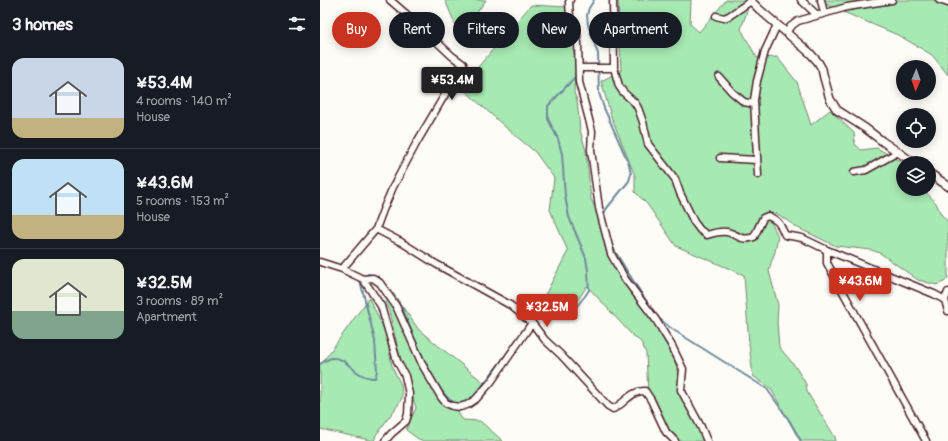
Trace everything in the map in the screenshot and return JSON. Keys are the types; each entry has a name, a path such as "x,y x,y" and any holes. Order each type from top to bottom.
{"main road":[{"path":"750,0 787,32 818,62 822,69 830,100 837,110 904,156"},
{"path":"936,178 948,186"}],"street":[{"path":"342,269 376,229 383,210 414,148 464,64 452,56 390,0"},
{"path":"570,0 570,18 576,30 578,43 579,82 592,131 591,150 599,208 611,254 625,278 656,320 672,346 683,369 681,390 707,441"},
{"path":"613,0 614,68 620,86 623,92 635,103 638,108 648,144 675,179 694,222 700,230 708,235 726,231 739,238 749,239 754,237 763,218 768,216 776,219 785,235 802,238 945,300"},
{"path":"716,16 724,18 729,16 750,0"},
{"path":"801,0 821,14"},
{"path":"821,0 821,14"},
{"path":"787,32 790,27 798,21 847,7 892,0"},
{"path":"939,0 948,3"},
{"path":"758,175 754,104 757,82 766,51 777,24"},
{"path":"578,68 614,68"},
{"path":"720,77 732,92 744,102 754,104"},
{"path":"854,172 866,170 898,152"},
{"path":"720,158 757,160"},
{"path":"376,229 510,305 532,323 545,340 561,355 608,406 614,409 619,407 626,399 639,391 645,391 651,400 666,432 675,441"},
{"path":"827,250 827,263 926,441"},
{"path":"320,262 342,269 363,279 381,306 397,361 405,376 409,394 406,422 385,441"},
{"path":"363,279 373,278 380,283 396,306 423,366 441,398 446,403 453,406 460,407 468,405 476,399 491,382 532,323"},
{"path":"948,292 945,300 948,311"}],"green space":[{"path":"445,0 486,0 477,12 453,12 453,19"},
{"path":"618,0 691,0 690,24 699,32 726,0 743,0 748,8 741,29 757,58 777,57 797,82 811,125 830,110 854,133 855,144 861,150 877,148 896,159 896,196 930,196 936,203 941,214 948,222 948,278 944,282 936,285 918,280 880,253 871,250 836,246 798,228 776,213 769,218 778,236 769,271 778,305 777,322 779,347 795,366 806,384 807,392 836,441 800,441 771,389 753,376 744,275 676,246 647,204 635,192 635,176 611,116 601,81 621,71 620,48 682,48 682,12 619,12"},
{"path":"815,0 948,0 948,75 932,55 900,36"},
{"path":"531,5 567,7 567,12 527,12 527,48 572,48 576,59 574,93 577,100 580,130 586,151 591,199 615,250 653,314 657,329 674,358 688,406 711,441 673,441 648,394 646,353 641,342 632,335 587,286 576,303 534,316 568,251 550,210 554,178 535,152 461,87 494,48 519,48 519,19"},
{"path":"393,293 419,330 488,386 458,413 463,420 480,421 503,441 421,441 406,430 416,408 399,353 389,311 385,302"},
{"path":"369,298 386,333 392,366 401,385 402,393 402,398 398,405 376,435 374,441 320,429 320,363 322,363"}],"waterway":[{"path":"594,0 587,15 588,25 598,54 599,93 604,108 629,164 631,174 629,181 603,215"},
{"path":"531,321 535,317 577,306 589,290 586,258 569,217 565,196 562,154 558,139 548,119 548,106 577,75"},
{"path":"612,248 656,316 672,329 767,389 789,420 801,441"},
{"path":"320,364 330,358 340,359 356,372 367,377 375,378 377,371 375,341 361,284 363,276 369,274 381,279 393,296"},
{"path":"398,303 403,310 418,346 433,376 448,398 455,403 470,400 512,347"}]}
